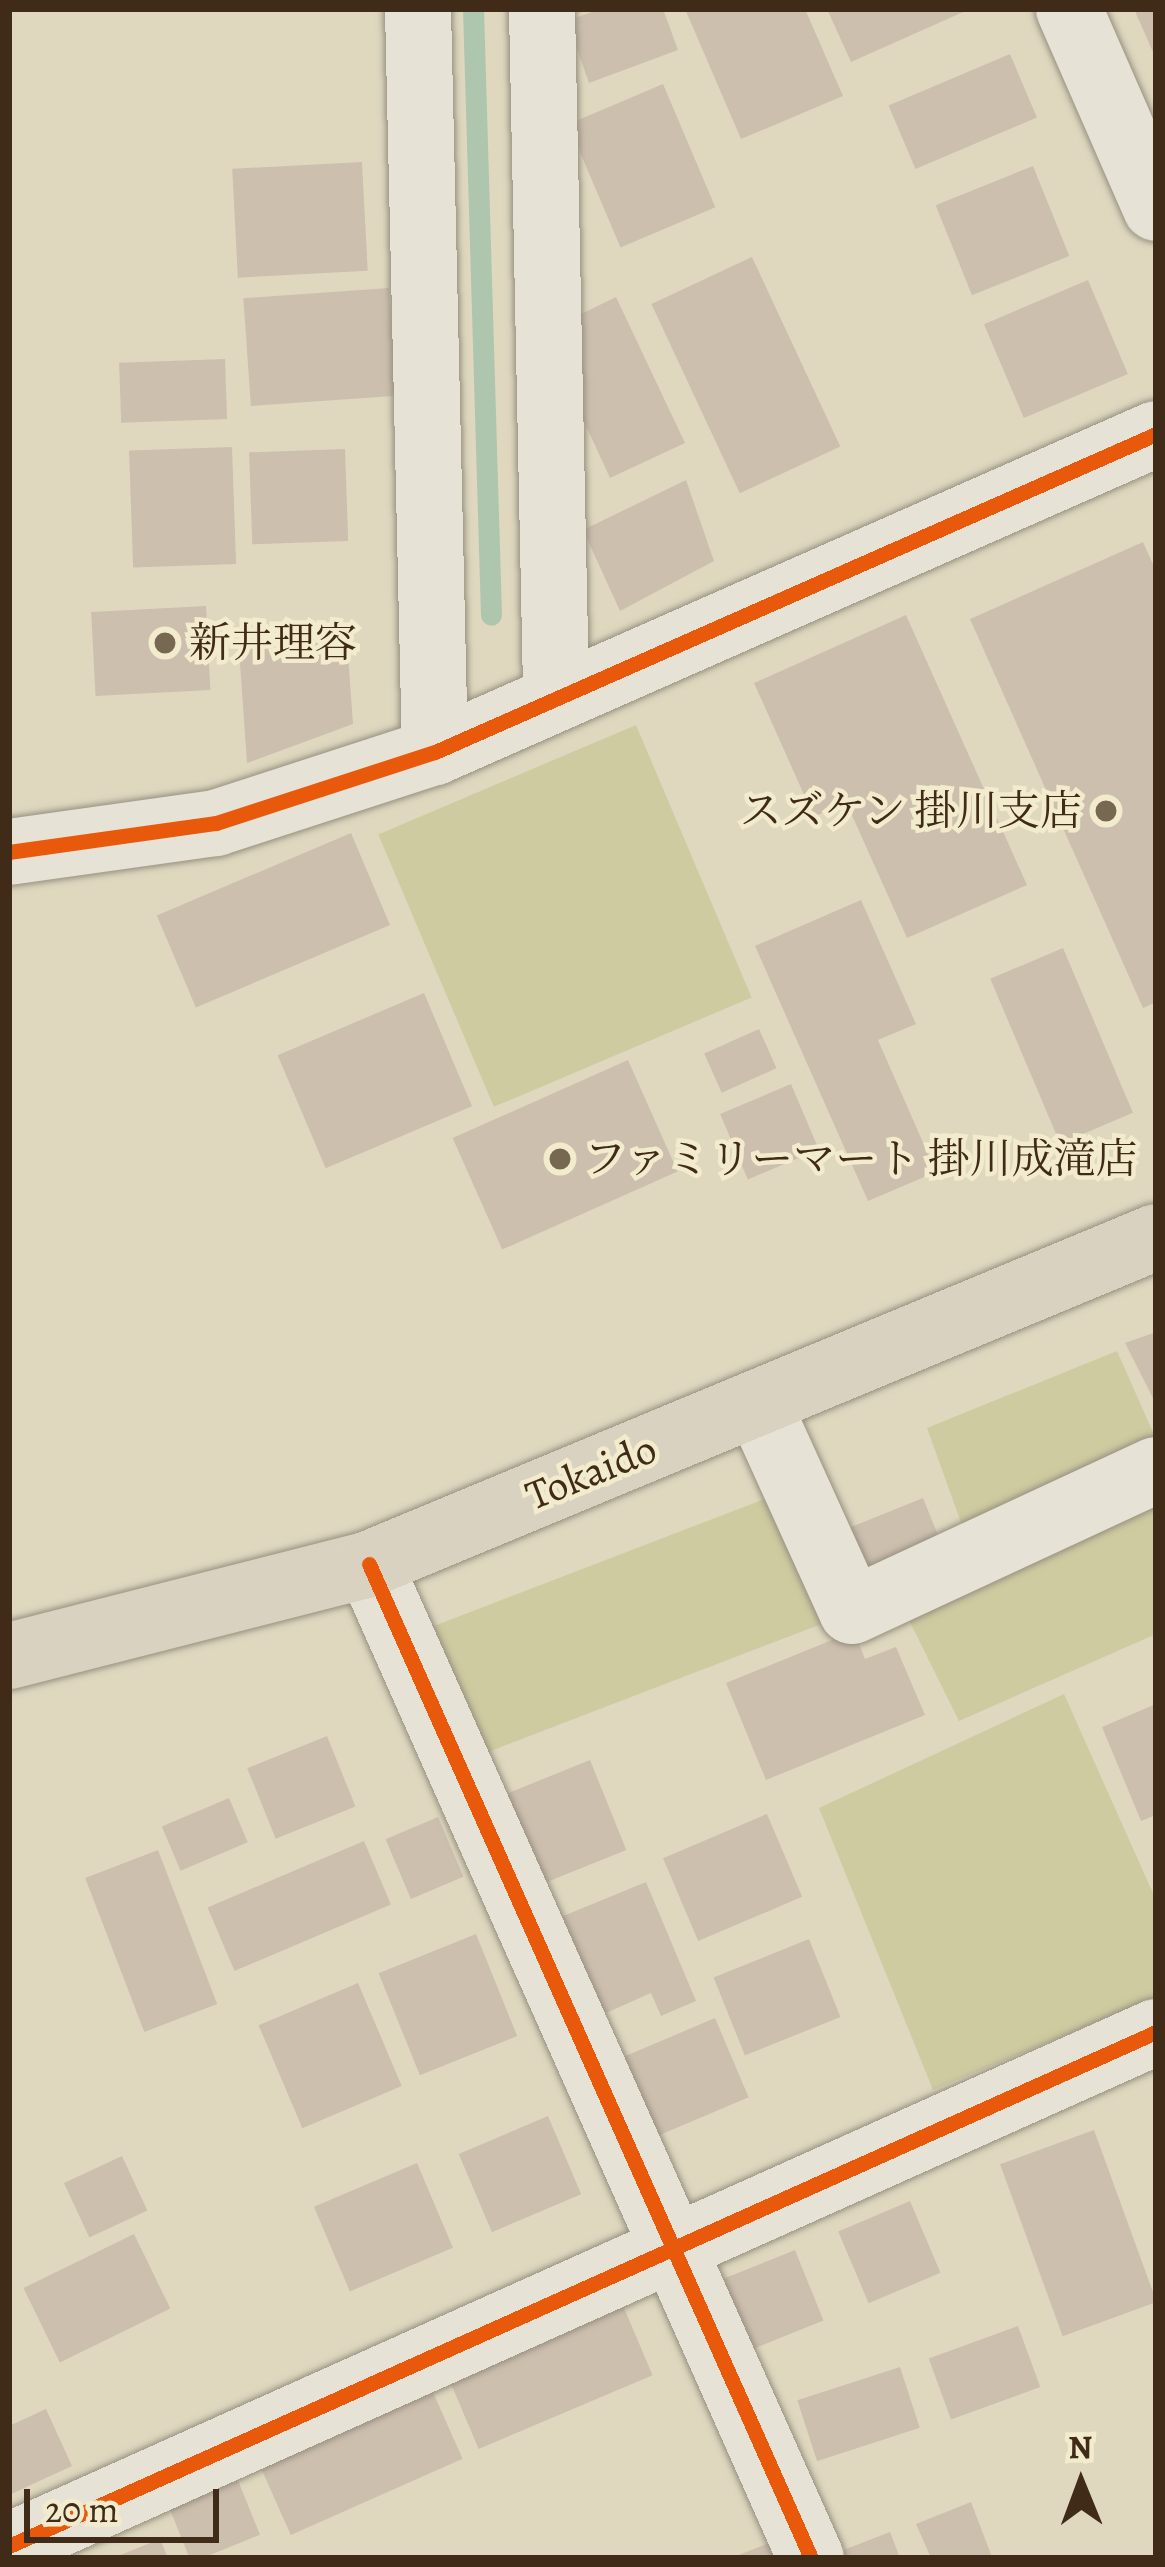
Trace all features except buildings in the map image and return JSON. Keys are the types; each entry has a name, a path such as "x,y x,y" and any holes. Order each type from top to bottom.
{"main road":[{"name":"Tokaido","path":"9,1656 369,1564 1156,1237"}],"street":[{"path":"418,9 435,752"},
{"path":"542,9 556,692"},
{"path":"1069,9 1156,208"},
{"path":"9,852 215,823 435,752 556,692 1156,434"},
{"path":"758,1404 852,1611 1156,1470"},
{"path":"369,1564 811,2558"},
{"path":"9,2546 675,2253 1156,2032"}],"shaded area":[{"path":"636,725 752,997 494,1107 378,834"},
{"path":"1117,1351 1156,1439 1156,1634 959,1721 903,1608 977,1567 927,1428"},
{"path":"775,1495 824,1623 469,1759 420,1631"},
{"path":"1064,1694 1156,1900 1156,1997 933,2090 819,1808"}],"waterway":[{"path":"473,9 491,615"}],"cycle path":[{"path":"9,852 216,823 435,752 1156,434"},
{"path":"369,1564 811,2558"},
{"path":"9,2546 1156,2032"}],"place":[{"name":"新井理容","path":"165,643"},
{"name":"スズケン 掛川支店","path":"1106,811"},
{"name":"ファミリーマート 掛川成滝店","path":"560,1159"}]}
